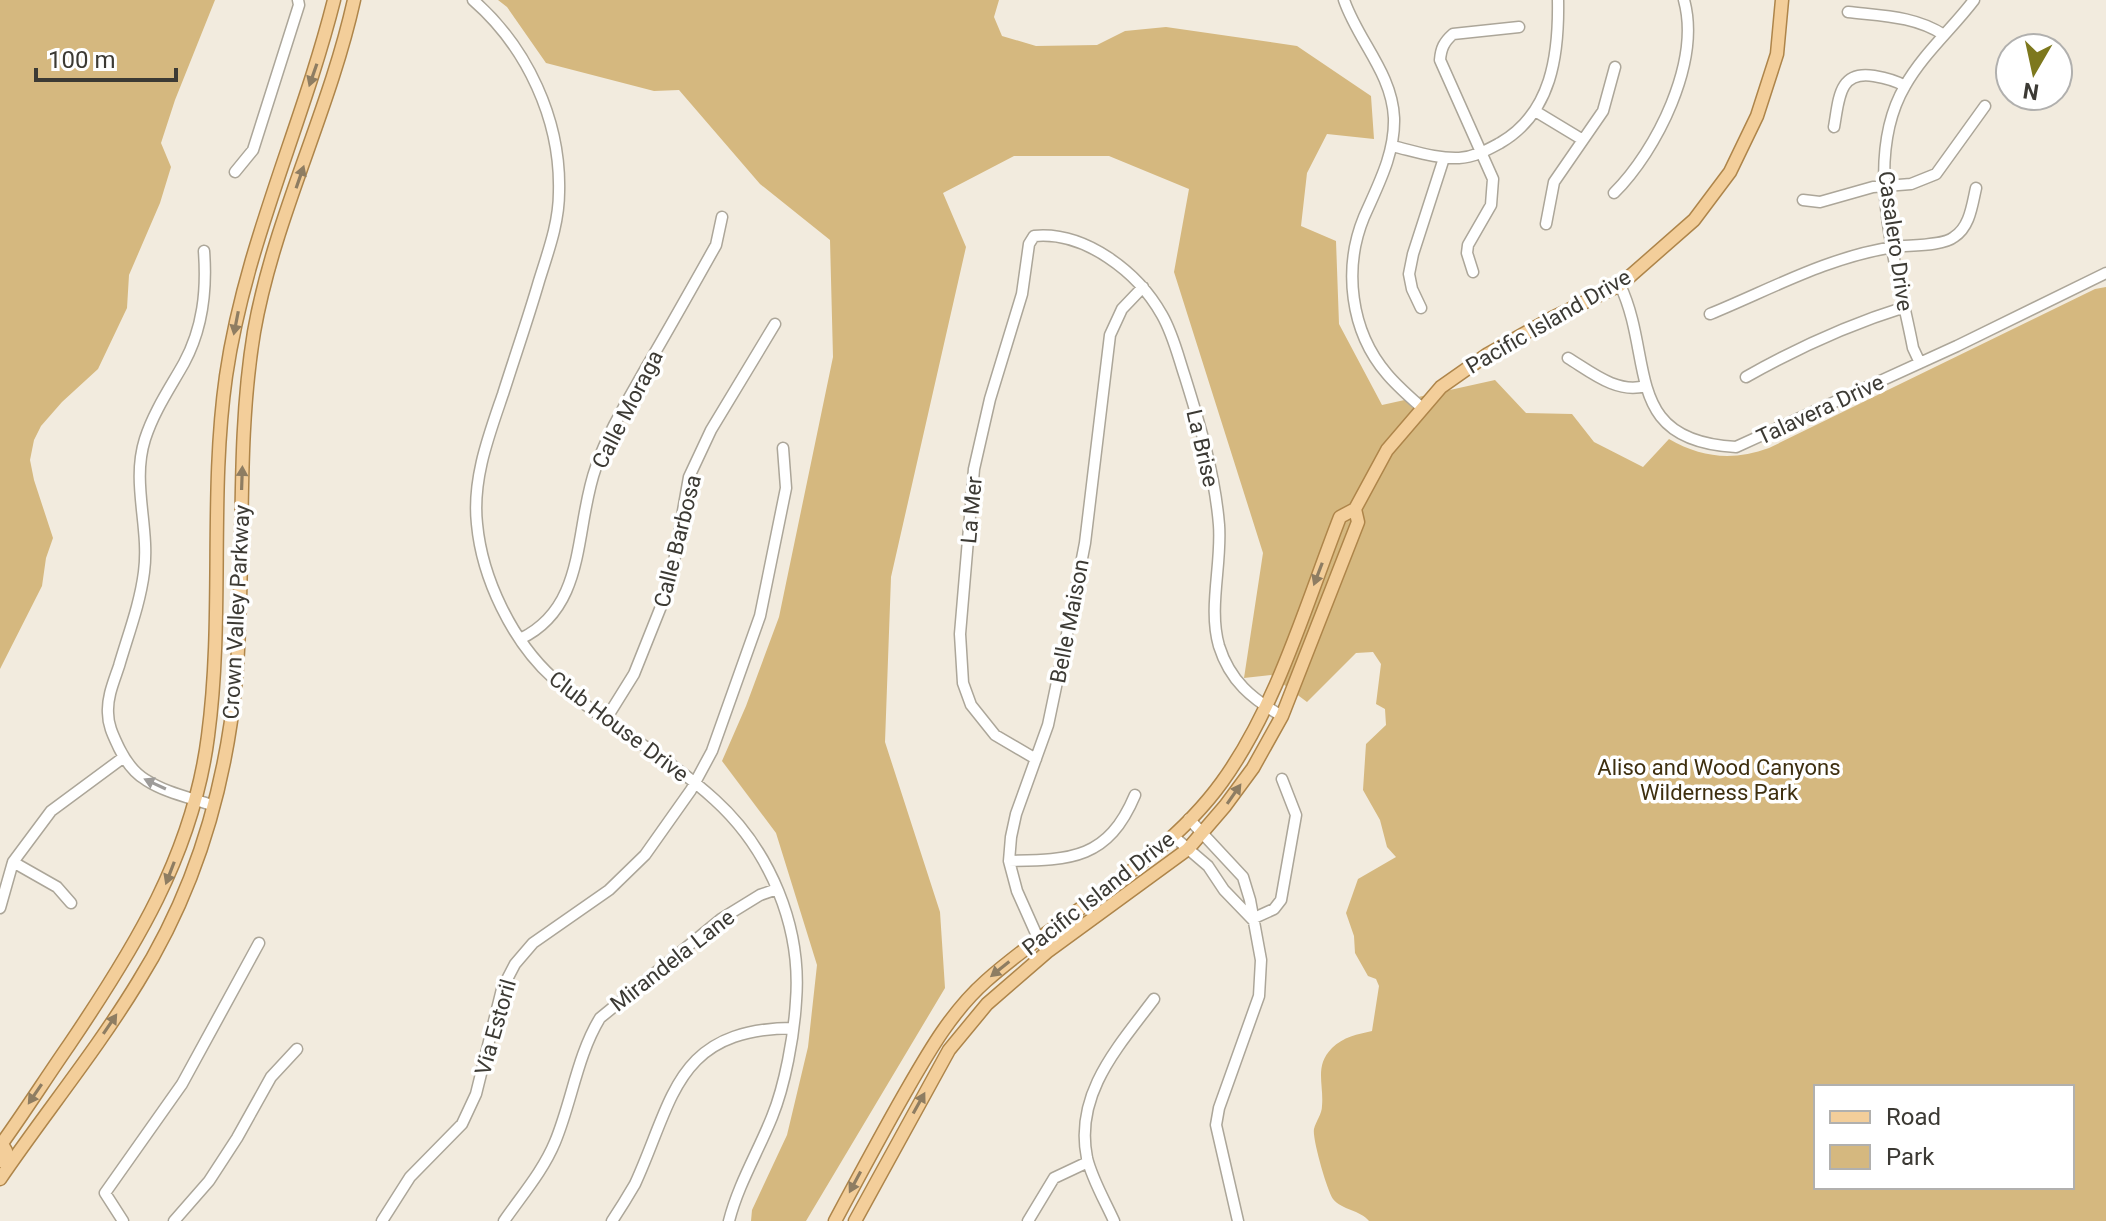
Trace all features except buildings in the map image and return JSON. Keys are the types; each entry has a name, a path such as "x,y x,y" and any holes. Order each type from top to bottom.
{"main road":[{"name":"Crown Valley Parkway","path":"1,1145 137,940 169,877 194,799 210,719 216,630 220,443 229,362 239,305 261,227 319,55 334,0"},
{"name":"Crown Valley Parkway","path":"0,1179 138,982 171,923 214,806 226,754 236,676 245,410 255,330 275,251 333,78 354,0"},
{"name":"Pacific Island Drive","path":"835,1221 938,1036 983,983 1173,836 1222,783 1265,706 1340,517 1355,509 1378,463 1422,408 1441,387 1488,354 1620,285 1694,220 1730,172 1757,116 1777,54 1782,0"},
{"name":"Pacific Island Drive","path":"855,1221 949,1050 987,1004 1047,952 1188,849 1253,768 1282,716 1358,522 1355,509"},
{"path":"0,1161 6,1151 1,1145"}],"street":[{"path":"235,172 253,150 298,0"},
{"name":"Club House Drive","path":"473,0 495,19 511,39 538,88 549,120 559,181 553,238 486,446 478,484 476,523 496,592 520,639 553,678 716,801 747,835 786,909 797,972 793,1028 773,1114 729,1221"},
{"path":"1344,0 1362,39 1384,75 1392,99 1392,146 1384,174 1358,232 1353,257 1354,303 1360,329 1372,353 1386,373 1422,408"},
{"path":"1392,146 1444,158 1481,153 1505,139 1535,111 1551,77 1559,33 1560,0"},
{"path":"1614,193 1632,174 1655,138 1681,75 1687,33 1684,0"},
{"name":"Casalero Drive","path":"1920,363 1913,348 1884,186 1888,130 1905,86 1974,0"},
{"path":"1848,12 1905,18 1934,28 1944,35"},
{"path":"1473,272 1467,253 1468,245 1493,195 1493,179 1440,60 1441,50 1453,34 1519,27"},
{"path":"1546,224 1554,182 1603,111 1615,67"},
{"path":"1834,127 1842,88 1850,78 1863,74 1895,80 1905,86"},
{"path":"1803,200 1820,202 1884,186 1911,184 1936,174 1985,106"},
{"path":"1535,111 1583,140"},
{"path":"1421,308 1409,274 1444,158"},
{"path":"1710,314 1830,262 1893,247 1951,240 1961,232 1968,220 1976,188"},
{"name":"Calle Moraga","path":"520,639 540,627 563,600 573,578 585,506 596,466 623,409 716,245 722,217"},
{"name":"La Brise","path":"1034,236 1047,234 1096,251 1123,268 1143,287 1162,315 1197,414 1209,464 1219,524 1218,644 1241,688 1282,716"},
{"name":"La Mer","path":"1034,236 1029,244 1022,294 990,399 974,469 960,634 963,683 981,721 1002,741 1036,759"},
{"path":"204,251 206,278 197,335 150,422 140,463 140,499 146,544 144,570 140,596 111,690 108,712 111,731 124,757 144,780 214,806"},
{"name":"Talavera Drive","path":"1620,285 1629,303 1645,386 1659,415 1674,430 1694,441 1736,447 2106,273"},
{"name":"Belle Maison","path":"1047,952 1017,891 1009,861 1016,814 1053,704 1085,543 1110,335 1122,309 1143,287"},
{"path":"1746,377 1820,337 1855,322 1905,307"},
{"name":"Calle Barbosa","path":"606,719 634,674 670,584 689,477 711,430 775,324"},
{"path":"1568,358 1615,386 1633,389 1645,386"},
{"name":"Via Estoril","path":"382,1221 410,1177 462,1124 476,1094 502,989 515,964 533,943 609,890 645,855 691,790 712,751 760,616 786,488 783,448"},
{"path":"0,908 13,862 51,811 124,757"},
{"path":"1252,919 1274,909 1281,900 1296,815 1282,779"},
{"path":"1009,861 1045,861 1091,851 1111,836 1125,817 1135,795"},
{"path":"1189,819 1243,877 1261,960 1259,996 1219,1108 1216,1125 1238,1221"},
{"path":"1173,836 1208,866 1224,890 1252,919"},
{"path":"13,862 57,887 71,903"},
{"name":"Mirandela Lane","path":"504,1221 542,1168 553,1146 584,1048 600,1018 721,919 760,895 777,889"},
{"path":"123,1221 105,1193 182,1084 259,943"},
{"path":"1114,1221 1088,1162 1084,1136 1088,1108 1099,1074 1154,999"},
{"path":"612,1221 634,1184 657,1126 683,1074 713,1049 733,1039 769,1029 793,1028"},
{"path":"174,1221 209,1181 271,1077 297,1049"},
{"path":"1028,1221 1054,1178 1088,1162"}],"green space":[{"path":"0,0 215,0 161,143 171,167 160,203 129,275 127,308 98,369 62,402 41,426 34,440 30,460 53,538 42,586 0,669"},
{"name":"Aliso and Wood Canyons Wilderness Park","path":"498,0 999,0 994,17 1002,36 1036,46 1097,45 1125,31 1166,27 1297,46 1371,96 1374,139 1327,134 1307,173 1301,226 1336,241 1339,324 1382,405 1495,380 1526,413 1572,414 1594,442 1643,467 1669,439 1693,450 1718,456 1743,455 1769,448 2095,289 2106,287 2106,1221 1369,1221 1333,1199 1320,1164 1314,1134 1322,1109 1321,1068 1326,1055 1336,1044 1351,1036 1372,1031 1379,986 1376,979 1368,976 1355,953 1354,936 1346,913 1358,879 1396,857 1387,847 1380,820 1363,790 1366,744 1386,725 1385,709 1376,704 1381,664 1373,652 1356,653 1307,702 1271,675 1244,678 1263,553 1174,272 1189,189 1109,156 1014,156 943,193 966,247 891,577 885,742 940,912 945,988 806,1221 751,1221 752,1210 787,1135 808,1047 817,965 776,833 722,761 779,617 833,357 830,240 760,184 679,90 654,91 546,63 507,7"}]}
